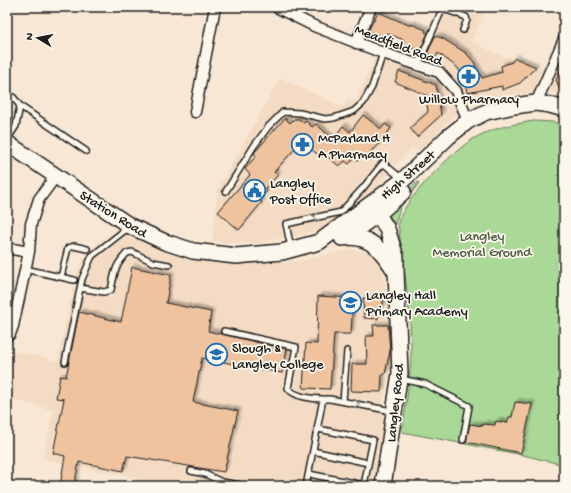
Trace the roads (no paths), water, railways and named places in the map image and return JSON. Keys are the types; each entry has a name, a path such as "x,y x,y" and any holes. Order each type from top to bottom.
{"main road":[{"name":"High Street","path":"371,215 403,180 448,137 468,121 486,112 536,103 564,109"},
{"name":"High Street","path":"371,215 419,177 448,137"},
{"name":"Station Road","path":"7,143 130,226 165,242 192,251 236,256 282,252 319,242 371,215"},
{"path":"346,237 371,215"},
{"name":"Langley Road","path":"371,215 392,258 396,271 400,379 383,486"},
{"path":"319,242 346,237 366,240 371,242 387,257 396,271"}],"street":[{"path":"195,112 215,7"},
{"name":"Meadfield Road","path":"276,7 314,26 356,43 439,72 456,91 468,121"},
{"path":"356,43 371,7"},
{"path":"536,103 564,39"},
{"path":"7,335 10,334 14,326 29,252 31,224 38,199 56,176"},
{"path":"7,248 29,252"}],"lane":[{"path":"418,65 441,12 447,10 466,17 467,20 463,30"},
{"path":"226,191 254,146 283,112 300,113 325,119 334,118 354,111 362,103 372,87 383,53"},
{"path":"7,93 20,106 86,151"},
{"path":"7,140 16,126 20,106"},
{"path":"292,249 286,224 342,212 364,188 383,163 403,180"},
{"path":"65,362 82,279 92,256 130,226"},
{"path":"60,277 68,248 74,246 88,248"},
{"path":"80,288 104,292 111,290 118,262 127,253 132,252 153,262 169,265"},
{"path":"25,270 74,280"},
{"path":"224,331 296,346 288,388 296,394 395,411"},
{"path":"343,401 347,351"},
{"path":"400,379 425,384 470,406 463,440"},
{"path":"306,486 323,399"},
{"path":"308,474 364,485 373,440 318,429"},
{"path":"313,451 368,463"},
{"path":"191,471 206,474 222,482 246,486"}],"place":[{"name":"Willow Pharmacy","path":"469,76"},
{"name":"McParland H A Pharmacy","path":"302,145"},
{"name":"Langley Post Office","path":"255,190"},
{"name":"Langley Hall Primary Academy","path":"350,302"},
{"name":"Slough & Langley College","path":"217,355"}],"park label":[{"name":"Langley Memorial Ground","path":"482,244"}]}
